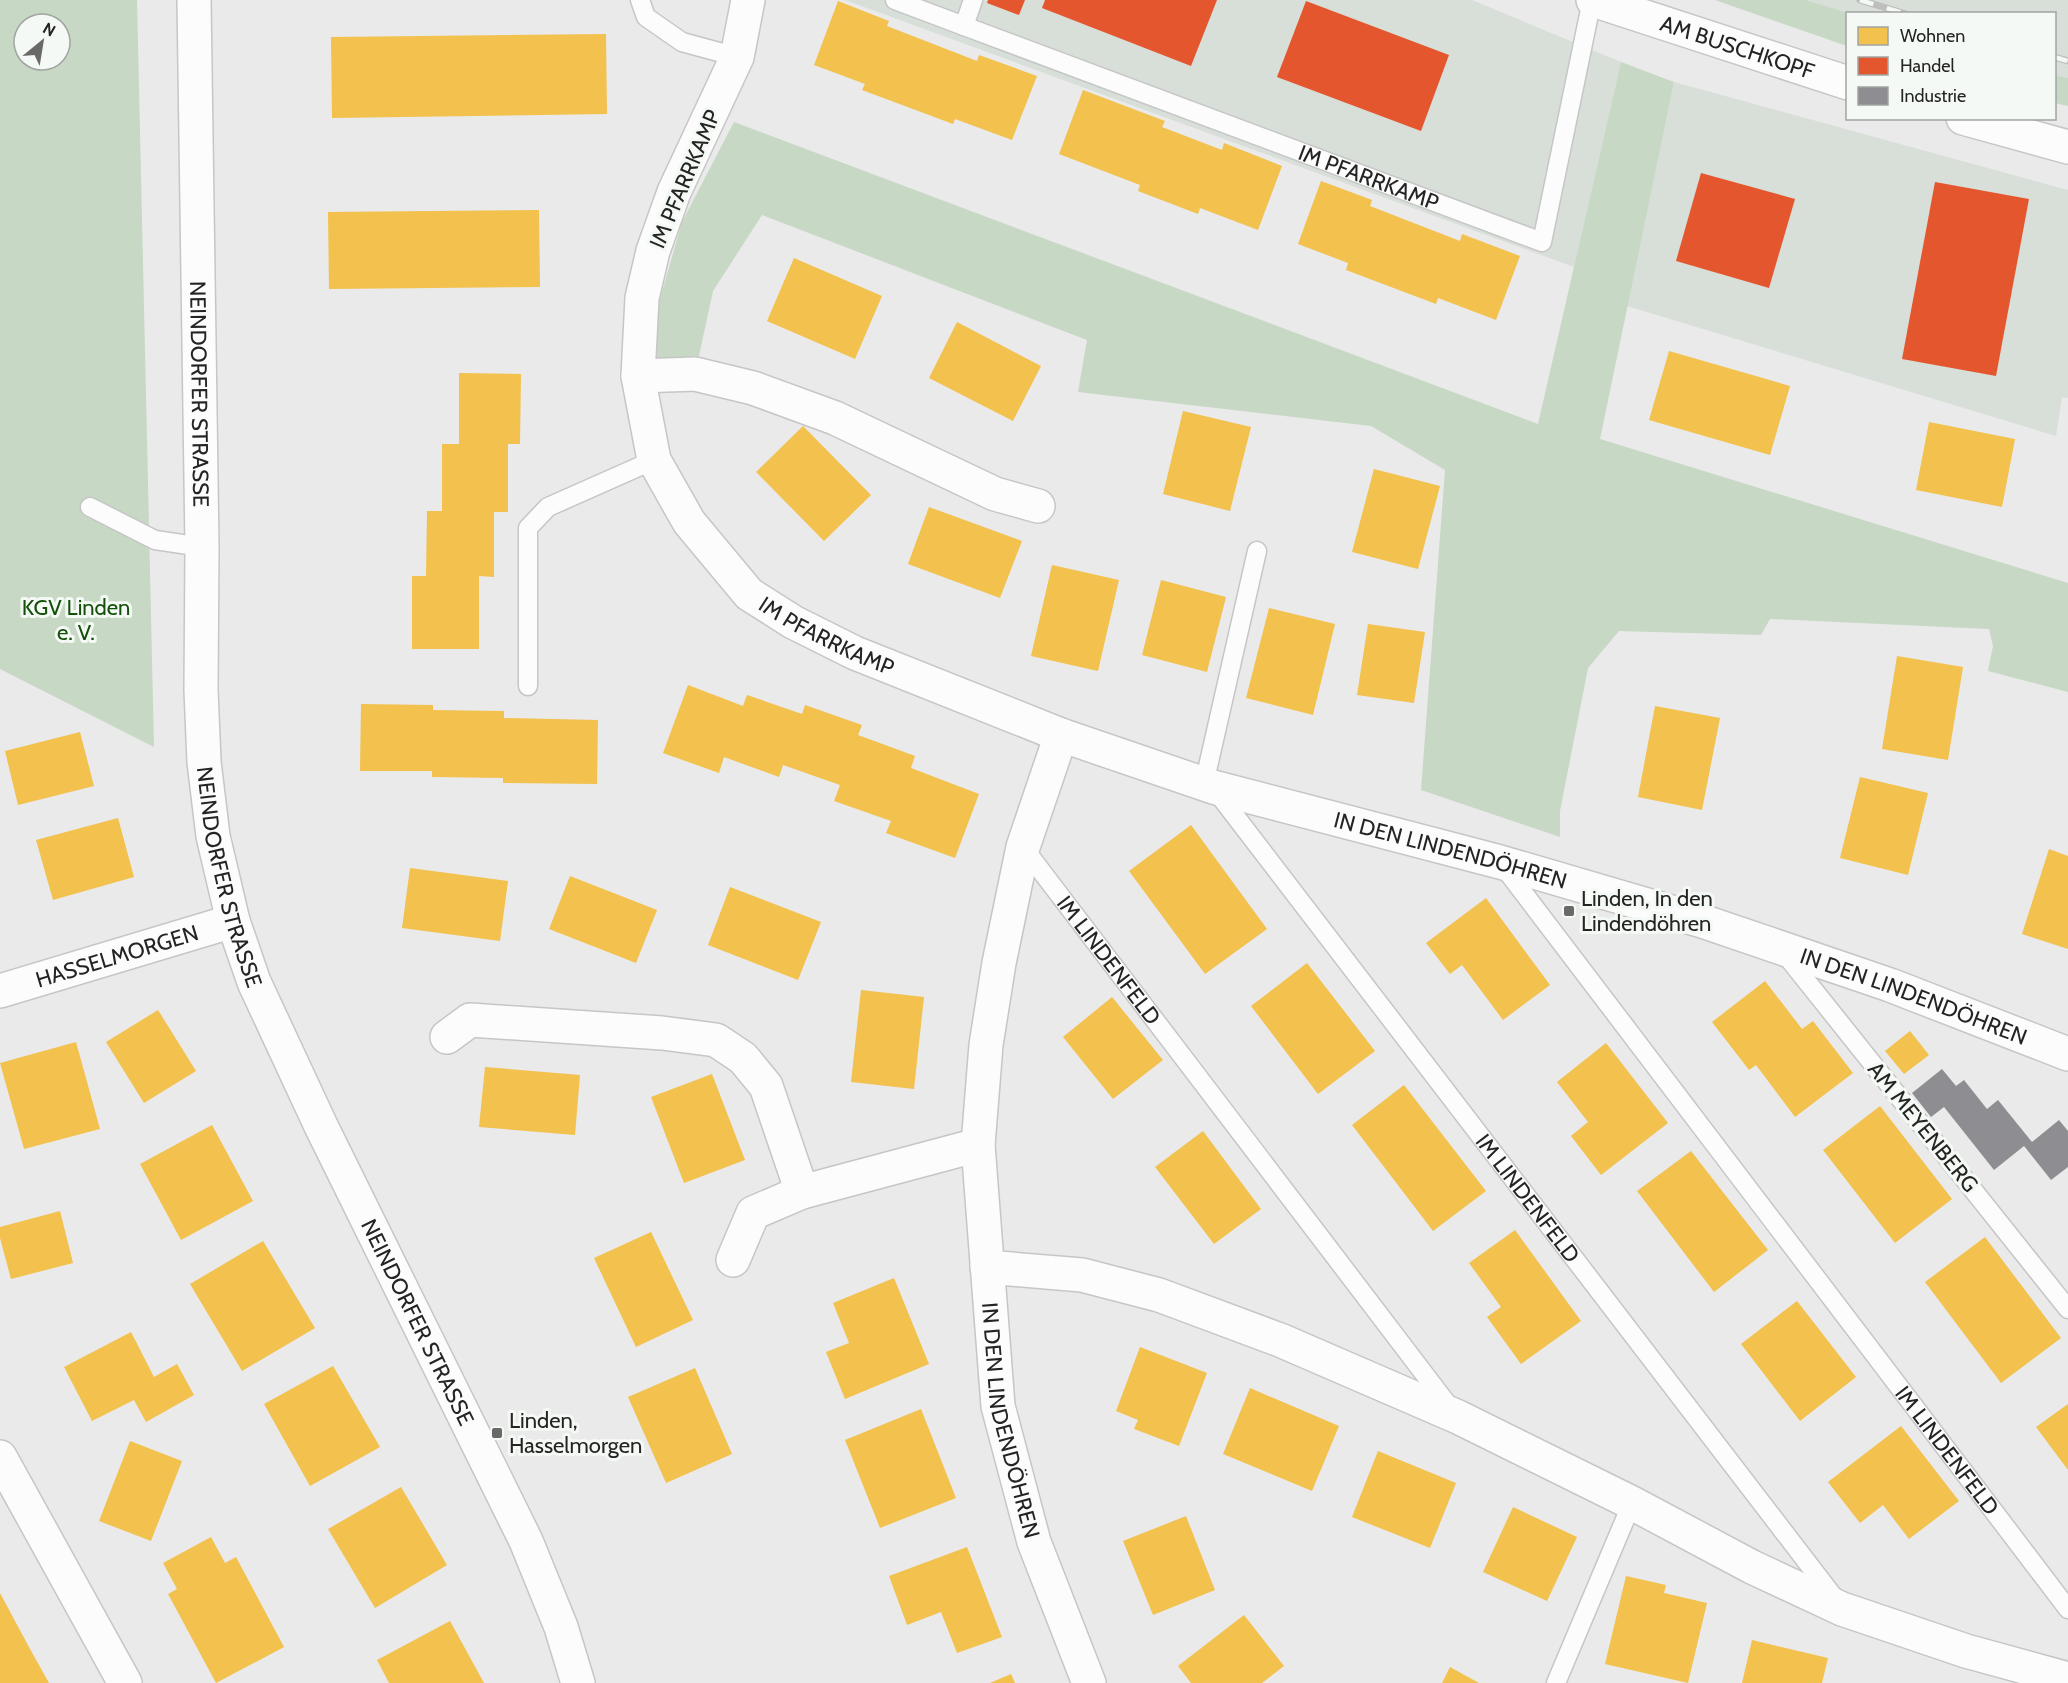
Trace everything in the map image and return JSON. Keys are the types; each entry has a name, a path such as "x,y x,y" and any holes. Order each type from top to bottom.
{"street":[{"name":"NEINDORFER STRASSE","path":"194,0 202,548 201,690 204,762 213,836 233,921 254,982 311,1106 526,1541 561,1627 578,1683"},
{"name":"IM PFARRKAMP","path":"748,0 737,57 674,192 653,251 642,298 638,376 654,460 689,522 749,594 793,622 855,653 1060,735"},
{"name":"AM BUSCHKOPF","path":"1592,0 1846,82"},
{"path":"1970,120 2068,147"},
{"path":"638,376 695,374 753,388 835,418 996,494 1038,506"},
{"name":"IN DEN LINDENDÖHREN","path":"1089,1683 1034,1542 998,1406 978,1145 986,1045 999,963 1023,847 1060,735 1209,785 1500,862 1702,921 1890,985 2068,1054"},
{"name":"HASSELMORGEN","path":"0,991 233,921"},
{"path":"447,1037 470,1020 662,1033 716,1040 744,1058 766,1086 802,1192"},
{"path":"733,1260 753,1213 802,1192 978,1145"},
{"name":"IM LINDENFELD","path":"987,1267 1082,1275 1159,1295 1280,1340 1458,1417 1632,1503 1752,1567 1842,1609 1966,1651 2068,1679"},
{"path":"0,1457 125,1683"}],"lane":[{"path":"640,0 646,17 682,42 737,57"},
{"name":"IM PFARRKAMP","path":"895,0 1542,242 1592,0"},
{"path":"964,26 973,0"},
{"path":"528,686 528,528 548,507 654,460"},
{"path":"90,507 155,540 202,548"},
{"path":"1209,785 1257,551"},
{"name":"IM LINDENFELD","path":"1209,785 1842,1609"},
{"name":"IM LINDENFELD","path":"1023,847 1458,1417"},
{"name":"IM LINDENFELD","path":"1500,862 2068,1609"},
{"name":"AM MEYENBERG","path":"1778,946 2068,1309"},
{"path":"1556,1683 1632,1503"}],"shaded area":[{"path":"845,0 1472,0 1621,62 1574,267"},
{"path":"1806,0 2068,0 2068,78 2056,75 2056,12 1846,12"},
{"path":"1674,82 2068,190 2068,398 2062,397 2056,436 1627,306"}],"green space":[{"name":"KGV Linden e. V.","path":"0,0 137,0 154,747 0,669"},
{"path":"1715,0 1806,0 1846,12 1846,46"},
{"path":"1621,62 1674,82 1600,439 2068,583 2068,692 1988,671 1993,646 1989,629 1770,619 1761,635 1619,631 1588,668 1560,811 1560,837 1421,790 1445,470 1371,426 1078,392 1087,340 762,215 713,291 695,374 638,376 682,222 734,122 1538,424"},
{"path":"2056,75 2068,78 2068,106 2056,103"}],"building: Wohnen":[{"path":"838,1 889,21 887,26 977,61 979,55 1037,76 1012,140 955,119 953,124 862,90 865,84 814,65"},
{"path":"606,34 607,114 332,118 331,37"},
{"path":"1083,90 1165,121 1162,127 1222,150 1224,143 1282,166 1258,230 1200,208 1198,214 1138,191 1140,185 1059,154"},
{"path":"1321,181 1372,200 1370,206 1460,241 1462,234 1520,256 1496,320 1438,298 1436,304 1346,270 1348,263 1298,244"},
{"path":"539,210 540,287 329,289 328,212"},
{"path":"794,258 882,296 855,359 767,321"},
{"path":"957,322 1041,366 1013,421 929,378"},
{"path":"1669,351 1790,386 1770,455 1649,420"},
{"path":"459,373 521,374 520,444 508,444 508,512 494,512 494,577 479,576 479,649 412,649 412,576 426,576 427,511 442,511 442,444 459,444"},
{"path":"1183,411 1251,427 1230,511 1163,494"},
{"path":"1929,422 2015,439 2002,507 1916,490"},
{"path":"803,426 871,495 824,541 756,472"},
{"path":"1374,469 1440,486 1418,569 1352,552"},
{"path":"929,507 1022,541 1000,598 908,564"},
{"path":"1052,565 1119,580 1098,671 1031,656"},
{"path":"1161,580 1226,597 1207,672 1142,655"},
{"path":"1269,608 1335,624 1313,715 1246,698"},
{"path":"1368,624 1425,632 1414,703 1357,695"},
{"path":"1897,656 1963,667 1948,760 1882,749"},
{"path":"688,685 743,706 747,695 802,714 805,705 862,725 858,735 915,756 911,768 979,794 955,858 886,833 891,821 834,801 840,785 783,765 779,777 724,757 719,773 663,753"},
{"path":"361,704 433,705 433,710 504,711 504,718 598,720 597,784 503,783 503,778 432,777 432,771 360,771"},
{"path":"1655,706 1720,718 1702,810 1638,797"},
{"path":"80,732 94,786 18,805 5,751"},
{"path":"1860,777 1928,793 1908,875 1840,858"},
{"path":"118,818 134,877 53,900 36,840"},
{"path":"1191,825 1267,929 1205,974 1129,871"},
{"path":"2049,849 2068,856 2068,949 2022,934"},
{"path":"410,868 508,881 500,941 402,928"},
{"path":"570,876 657,910 636,963 549,929"},
{"path":"730,887 821,922 798,980 708,945"},
{"path":"1486,898 1550,985 1503,1020 1462,965 1450,974 1426,943"},
{"path":"1307,963 1375,1051 1318,1094 1251,1006"},
{"path":"1765,981 1802,1029 1813,1021 1853,1073 1795,1117 1756,1065 1749,1070 1712,1022"},
{"path":"861,990 924,997 914,1089 851,1082"},
{"path":"1112,997 1163,1060 1113,1099 1063,1037"},
{"path":"158,1010 196,1071 144,1103 106,1042"},
{"path":"1910,1031 1929,1055 1904,1074 1885,1051"},
{"path":"76,1042 100,1129 24,1149 0,1063"},
{"path":"1606,1043 1668,1123 1601,1175 1571,1136 1588,1122 1557,1082"},
{"path":"485,1067 580,1075 575,1135 479,1127"},
{"path":"712,1074 745,1160 684,1183 651,1097"},
{"path":"1404,1085 1486,1191 1433,1231 1352,1125"},
{"path":"1880,1106 1952,1199 1895,1243 1823,1150"},
{"path":"212,1125 253,1201 181,1240 140,1164"},
{"path":"1203,1131 1261,1209 1214,1244 1155,1167"},
{"path":"1691,1151 1768,1250 1714,1292 1637,1191"},
{"path":"60,1211 73,1263 11,1279 0,1238 0,1227"},
{"path":"1515,1230 1581,1321 1521,1364 1487,1317 1501,1307 1469,1263"},
{"path":"651,1232 693,1320 636,1347 594,1258"},
{"path":"1985,1237 2061,1338 2001,1383 1925,1282"},
{"path":"263,1241 315,1328 242,1371 190,1284"},
{"path":"894,1278 929,1364 845,1399 826,1352 849,1343 833,1303"},
{"path":"1797,1301 1856,1377 1800,1421 1741,1344"},
{"path":"131,1332 154,1377 177,1364 194,1395 146,1422 134,1400 92,1421 64,1367"},
{"path":"1140,1347 1207,1373 1179,1446 1134,1429 1138,1420 1116,1411"},
{"path":"333,1366 380,1447 310,1486 264,1404"},
{"path":"695,1368 732,1454 666,1483 628,1397"},
{"path":"1250,1388 1339,1426 1312,1491 1223,1454"},
{"path":"2068,1404 2068,1470 2036,1427"},
{"path":"921,1409 956,1498 880,1528 845,1440"},
{"path":"1901,1426 1959,1501 1909,1539 1883,1505 1860,1523 1828,1482"},
{"path":"130,1441 182,1461 151,1541 99,1521"},
{"path":"1378,1451 1456,1483 1430,1548 1352,1517"},
{"path":"401,1487 447,1565 375,1608 328,1529"},
{"path":"1513,1507 1577,1537 1547,1601 1483,1572"},
{"path":"1186,1516 1215,1590 1153,1615 1123,1541"},
{"path":"211,1537 225,1563 236,1557 284,1647 216,1683 168,1594 177,1589 163,1563"},
{"path":"967,1547 1002,1637 957,1653 941,1612 907,1625 889,1576"},
{"path":"1626,1576 1666,1585 1664,1593 1707,1603 1688,1683 1605,1664"},
{"path":"0,1593 30,1649 49,1683 0,1683"},
{"path":"1244,1615 1284,1666 1262,1683 1191,1683 1178,1666"},
{"path":"450,1621 484,1683 389,1683 377,1660"},
{"path":"1752,1640 1828,1658 1822,1683 1742,1683"},
{"path":"1450,1667 1479,1683 1442,1683"},
{"path":"1011,1674 1015,1683 990,1683"}],"building: Handel":[{"path":"988,0 1025,0 1019,15 987,3"},
{"path":"1045,0 1217,0 1191,66 1042,8"},
{"path":"1306,1 1449,55 1421,131 1277,77"},
{"path":"1701,173 1795,199 1769,288 1676,261"},
{"path":"1935,182 2029,199 1996,376 1902,359"}],"building: Industrie":[{"path":"1942,1069 1956,1086 1964,1080 1987,1109 1998,1100 2032,1142 2059,1120 2068,1131 2068,1167 2051,1180 2024,1146 1994,1170 1944,1107 1931,1117 1912,1093"}],"railway":[{"path":"1860,0 1899,12"},
{"path":"2056,58 2068,61"}],"place":[{"name":"Linden, In den Lindendöhren","path":"1569,911"},
{"name":"Linden, Hasselmorgen","path":"497,1433"}]}
